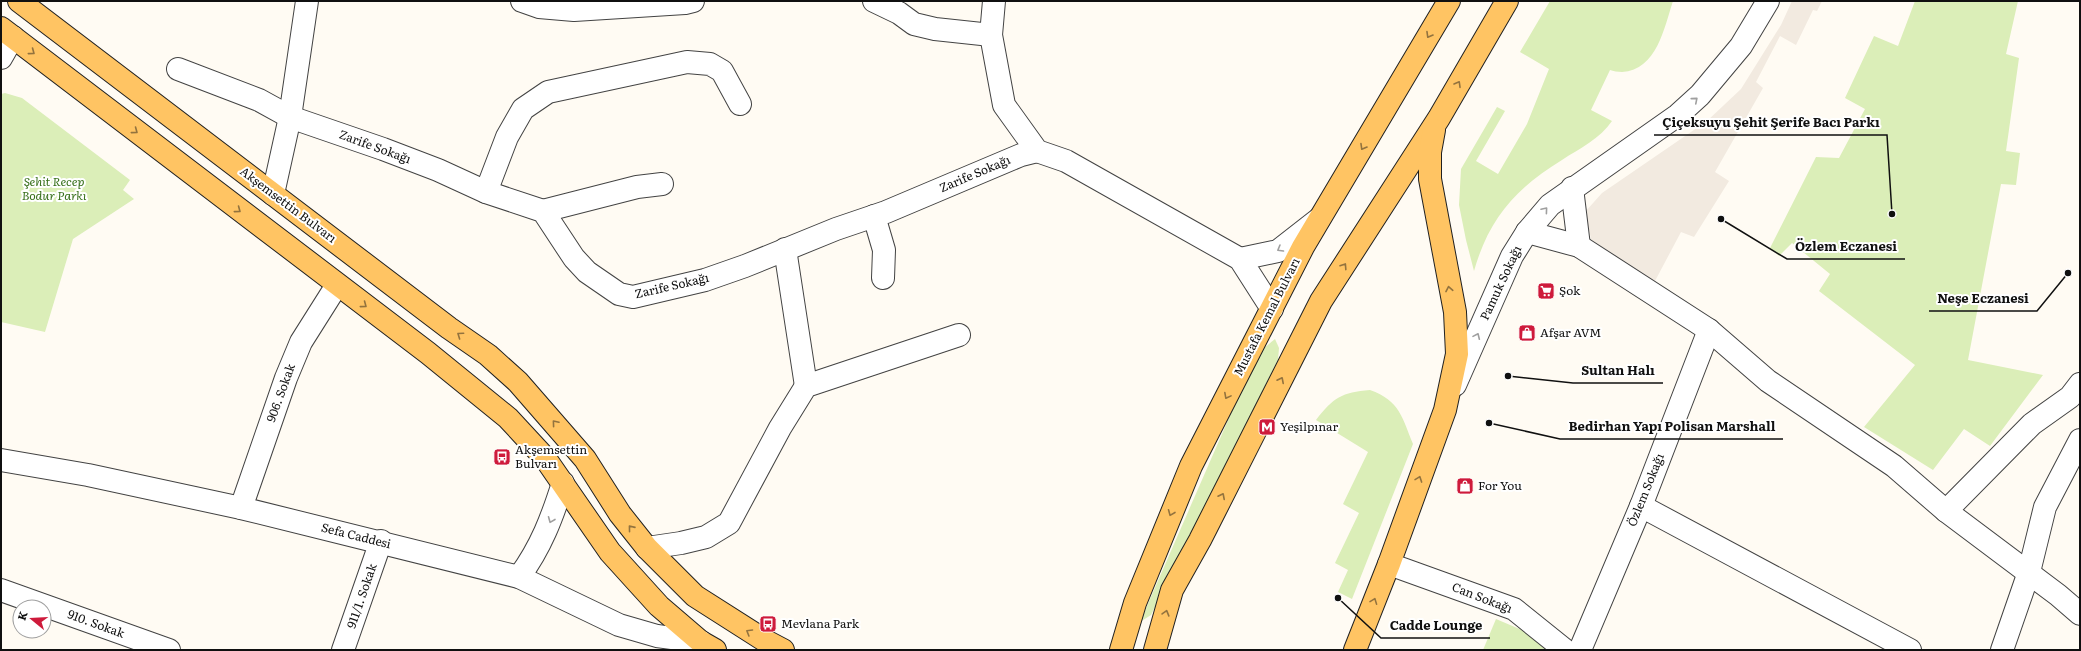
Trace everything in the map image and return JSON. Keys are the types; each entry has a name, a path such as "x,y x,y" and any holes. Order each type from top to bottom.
{"main road":[{"name":"Akşemsettin Bulvarı","path":"19,1 449,328 488,355 518,382 585,459 620,514 647,548 695,596 723,616 783,650"},
{"name":"Mustafa Kemal Bulvarı","path":"1121,650 1135,603 1191,466 1303,247 1449,1"},
{"path":"1155,650 1172,590 1200,540 1321,301 1439,118 1507,1"},
{"path":"7,32 428,353 508,418 545,458 610,552 659,606 708,646"},
{"path":"1439,118 1432,134 1430,179 1455,312 1457,354 1445,410"},
{"name":"Pamuk Sokağı","path":"1355,650 1389,564 1445,410"}],"street":[{"path":"273,194 290,117 307,1"},
{"path":"522,1 539,7 574,10 685,4 693,1"},
{"path":"874,1 899,13 914,24 935,29 991,34"},
{"path":"994,1 991,34 1004,105 1037,151 1066,161 1240,259 1272,310"},
{"name":"Pamuk Sokağı","path":"1445,410 1512,256 1527,232 1550,205 1572,188 1678,115 1700,96 1741,46 1768,1"},
{"path":"1,58 7,32"},
{"path":"486,192 507,137 523,109 548,92 687,62 710,64 722,71 740,104"},
{"name":"Zarife Sokağı","path":"178,69 259,100 290,117 390,152 486,192 543,211 574,258 587,272 619,294 633,297 705,280 874,216 1021,155 1037,151"},
{"path":"543,211 637,187 662,184"},
{"path":"1572,188 1580,246"},
{"path":"874,216 884,250 883,278"},
{"path":"1240,259 1278,251 1322,217"},
{"path":"1527,232 1580,246 1709,330 1768,382 1894,466 1946,511 2029,572 2080,614"},
{"path":"785,249 806,386"},
{"name":"906. Sokak","path":"241,508 286,378 301,342 337,285"},
{"name":"Özlem Sokağı","path":"1580,650 1641,506 1709,330"},
{"path":"647,548 681,543 706,536 729,523 780,428 806,386 959,335"},
{"path":"1946,511 2032,424 2076,397"},
{"path":"2002,650 2029,572 2045,507 2059,477 2080,440"},
{"name":"Sefa Caddesi","path":"1,460 88,475 241,508 381,541 519,577 619,625 657,636 708,646"},
{"path":"519,577 535,556 553,517 563,483"},
{"path":"1641,506 1910,650"},
{"name":"911/1. Sokak","path":"343,650 381,541"},
{"name":"Can Sokağı","path":"1389,564 1514,609 1565,650"},
{"name":"910. Sokak","path":"1,590 169,650"}],"green space":[{"path":"1550,1 1673,1 1662,35 1651,56 1643,64 1634,69 1622,72 1610,70 1591,110 1612,121 1596,138 1531,182 1506,206 1488,235 1480,252 1474,271 1459,205 1461,169 1497,107 1505,111 1476,161 1498,174 1527,124 1549,69 1520,52"},
{"path":"1915,1 2018,1 2006,54 2019,58 2006,151 2020,153 2016,185 2001,184 1968,360 2043,375 1990,446 1964,429 1933,470 1864,427 1915,365 1819,291 1830,274 1792,243 1779,256 1770,248 1816,157 1839,158 1865,109 1845,98 1874,36 1898,46"},
{"name":"Şehit Recep Bodur Parkı","path":"5,93 22,98 130,180 123,190 134,199 73,239 45,332 1,322 1,94"},
{"path":"1275,339 1279,348 1278,360 1151,615 1140,622 1239,395 1264,348"},
{"path":"1370,390 1388,399 1399,411 1413,444 1352,599 1338,592 1348,570 1335,563 1359,513 1343,504 1368,452 1316,420 1333,401 1352,392"},
{"path":"1496,619 1545,640 1550,650 1483,650"}],"shaded area":[{"path":"1792,1 1822,1 1817,11 1813,10 1796,45 1780,36 1756,82 1763,88 1715,172 1729,181 1694,237 1681,232 1655,281 1592,243 1585,212 1602,193 1707,121 1741,89 1781,25"}],"place":[{"name":"Çiçeksuyu Şehit Şerife Bacı Parkı","path":"1892,214"},
{"name":"Özlem Eczanesi","path":"1721,219"},
{"name":"Neşe Eczanesi","path":"2068,273"},
{"name":"Şok","path":"1546,291"},
{"name":"Afşar AVM","path":"1527,333"},
{"name":"Sultan Halı","path":"1508,376"},
{"name":"Bedirhan Yapı Polisan Marshall","path":"1489,423"},
{"name":"Yeşilpınar","path":"1267,427"},
{"name":"Akşemsettin Bulvarı","path":"502,457"},
{"name":"For You","path":"1465,486"},
{"name":"Cadde Lounge","path":"1338,598"},
{"name":"Mevlana Park","path":"768,624"}]}
